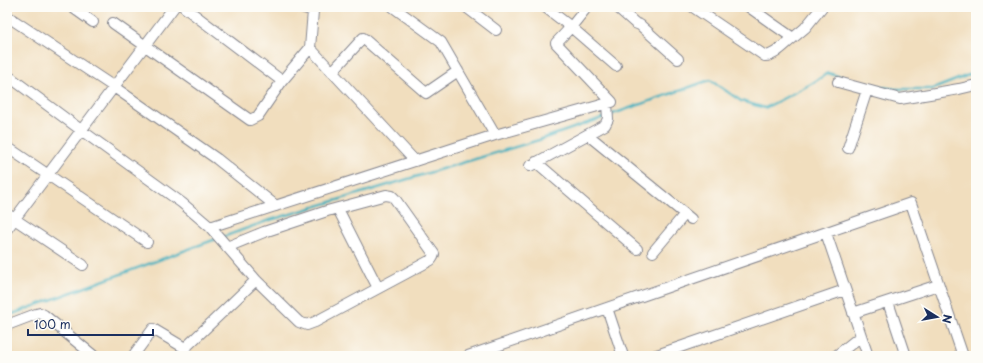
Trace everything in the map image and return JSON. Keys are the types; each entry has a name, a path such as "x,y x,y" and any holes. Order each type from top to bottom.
{"street":[{"path":"72,7 93,22"},
{"path":"7,230 11,217 48,175 174,7"},
{"path":"184,7 282,81"},
{"path":"113,23 250,120 258,116 282,81 310,48 314,9 302,7"},
{"path":"393,7 441,42 496,135"},
{"path":"466,7 496,30"},
{"path":"545,7 616,66"},
{"path":"213,230 276,206 496,135 612,102 556,43 587,7"},
{"path":"617,7 640,25 678,59"},
{"path":"693,7 765,56 775,53 806,28 822,7"},
{"path":"749,7 793,38"},
{"path":"7,16 114,87 216,159 276,206"},
{"path":"332,72 363,38 426,93 458,71"},
{"path":"310,48 415,161"},
{"path":"7,75 182,203 213,230 225,245 256,280 299,322 307,325 315,322 431,260 434,254 395,199 392,196 386,195 225,245"},
{"path":"838,82 900,99 976,85"},
{"path":"848,148 867,90"},
{"path":"607,103 608,119 605,125 533,164 637,249"},
{"path":"588,135 688,217 653,252"},
{"path":"7,147 147,242"},
{"path":"468,356 911,203 963,356"},
{"path":"338,209 378,288"},
{"path":"11,217 83,265"},
{"path":"826,233 868,356"},
{"path":"133,356 153,329 185,348 256,280"},
{"path":"853,313 938,285"},
{"path":"654,356 845,290"},
{"path":"888,302 906,356"},
{"path":"607,308 623,356"},
{"path":"7,325 40,313 94,356"},
{"path":"836,356 861,336"}],"waterway":[{"path":"862,84 895,89 933,89 976,72"},
{"path":"610,115 710,80 741,101 765,108 811,84 828,73 857,82"},
{"path":"223,237 267,221 539,140 605,117"},
{"path":"7,316 216,239"}]}
